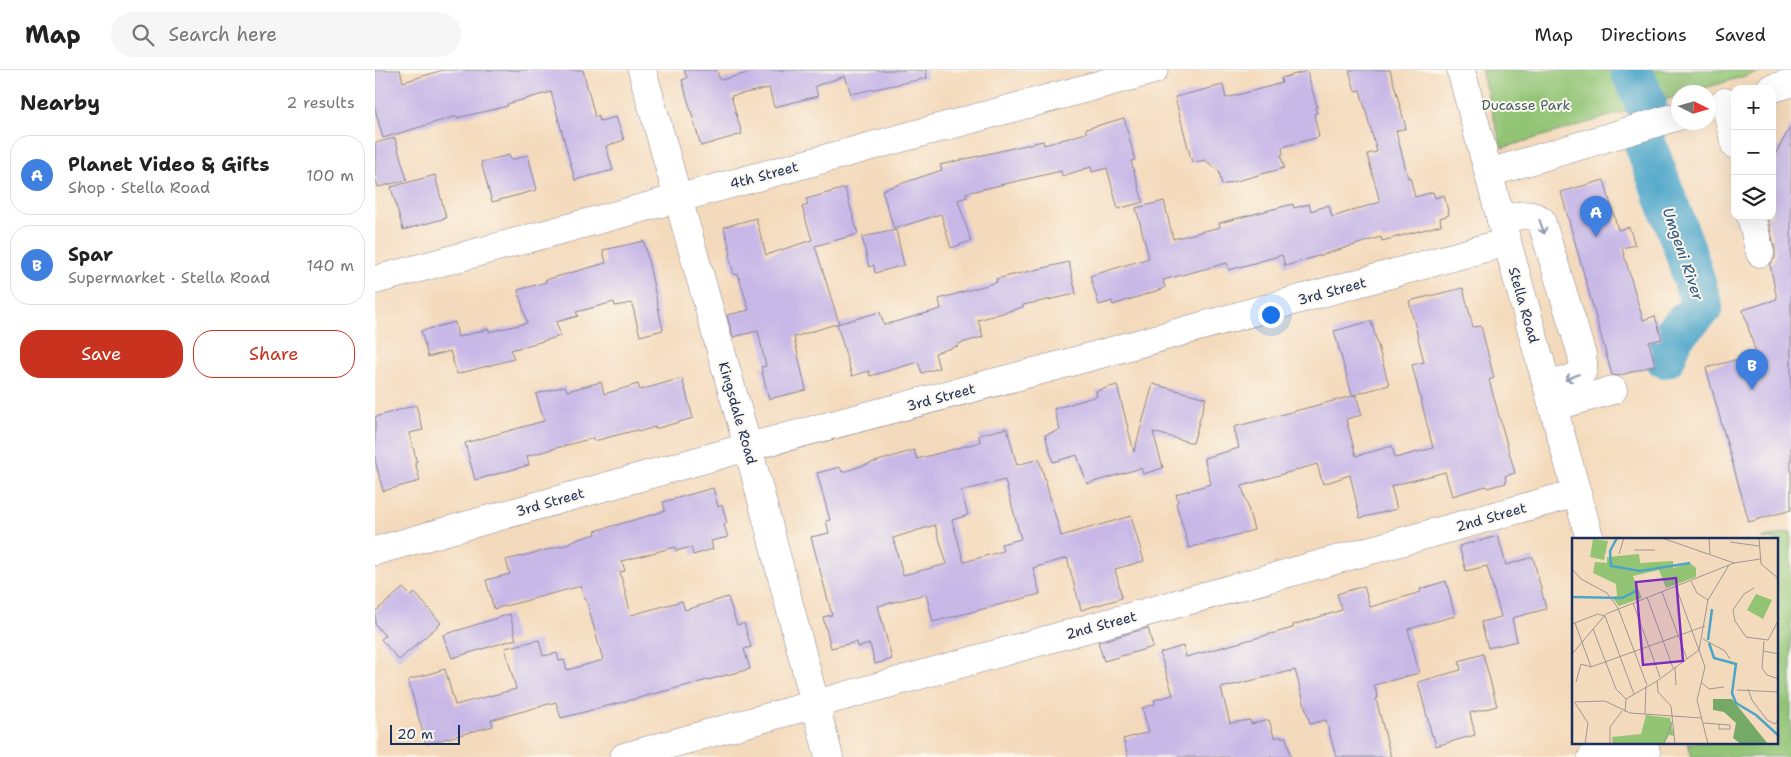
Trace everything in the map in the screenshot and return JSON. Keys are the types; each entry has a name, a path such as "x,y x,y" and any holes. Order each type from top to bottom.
{"street":[{"name":"Kingsdale Road","path":"642,70 748,447 829,757"},
{"name":"4th Street","path":"375,280 1154,70"},
{"name":"Stella Road","path":"1461,70 1589,538"},
{"path":"1776,87 1791,83"},
{"path":"1723,102 1731,131"},
{"path":"1489,173 1671,118"},
{"name":"3rd Street","path":"375,551 748,447 1066,364 1504,231 1529,215 1541,220 1582,355 1582,372 1550,396"},
{"path":"1752,220 1760,253"},
{"path":"1550,396 1613,390"},
{"name":"2nd Street","path":"625,757 1577,493"},
{"path":"1592,757 1638,744"},
{"path":"1642,744 1647,757"}],"green space":[{"name":"Ducasse Park","path":"1481,70 1766,70 1715,85 1671,85 1671,98 1502,148"},
{"path":"1791,532 1791,757 1692,757 1688,744 1779,744 1779,538 1765,538"}],"building":[{"path":"375,70 400,70 403,82 443,70 583,70 595,117 598,116 600,121 616,117 624,140 606,146 613,170 575,180 551,92 507,104 508,106 457,118 457,116 383,138 375,109"},
{"path":"684,70 717,70 720,80 761,70 926,70 927,78 851,94 845,76 815,86 818,96 774,107 769,88 731,96 742,134 701,146 682,80 687,78"},
{"path":"1349,70 1390,70 1406,128 1396,131 1408,178 1410,177 1415,197 1433,192 1435,198 1444,195 1449,215 1440,218 1441,225 1382,241 1381,237 1285,266 1282,255 1229,270 1227,263 1163,280 1165,288 1113,305 1112,301 1099,305 1090,276 1149,258 1136,208 1164,201 1173,239 1220,227 1219,223 1293,204 1294,208 1309,204 1311,211 1329,205 1332,217 1380,202 1367,154 1377,152 1360,90 1355,91"},
{"path":"1307,71 1317,107 1315,108 1317,113 1314,114 1319,137 1282,147 1283,154 1281,155 1284,168 1222,185 1219,171 1205,160 1192,163 1175,97 1223,85 1226,98 1282,83 1281,78"},
{"path":"1124,118 1135,160 1131,161 1143,202 1118,209 1107,168 1092,172 1091,167 1062,176 1061,171 966,193 967,197 958,200 971,241 951,248 941,214 894,229 882,190 942,170 940,165 1043,141 1044,145 1086,133 1086,129"},
{"path":"1791,126 1791,510 1749,522 1706,368 1756,354 1743,310 1777,299 1770,265 1775,258 1775,249 1768,220 1776,220 1776,153"},
{"path":"395,138 407,180 378,187 375,177 375,143"},
{"path":"509,155 511,160 528,155 537,190 492,202 481,162"},
{"path":"435,175 446,218 403,230 391,187"},
{"path":"1604,180 1618,230 1629,227 1635,245 1622,248 1643,320 1655,316 1662,339 1649,342 1655,365 1618,376 1612,375 1561,192"},
{"path":"845,188 858,234 815,246 839,323 794,337 806,390 769,399 761,367 766,366 758,331 733,337 727,315 749,310 738,274 734,275 724,227 756,218 766,255 812,240 802,207 808,205 806,199"},
{"path":"896,230 904,265 875,273 874,265 869,267 862,237"},
{"path":"644,241 663,330 640,336 632,303 615,306 614,302 576,312 578,316 556,322 561,336 511,350 514,359 457,374 450,351 428,357 421,331 455,322 458,337 489,329 489,332 527,323 518,290 546,282 545,280 606,263 603,250"},
{"path":"1069,262 1076,294 1023,305 1023,307 978,320 983,337 935,353 939,368 922,373 918,362 870,376 869,371 852,376 837,324 880,312 884,325 941,309 939,299 997,282 996,279"},
{"path":"1463,288 1473,327 1481,326 1494,378 1489,380 1515,473 1505,476 1506,483 1487,488 1486,486 1452,496 1445,472 1391,486 1397,509 1360,518 1350,475 1323,484 1317,464 1242,486 1254,530 1189,548 1176,503 1178,502 1176,494 1211,484 1204,458 1239,448 1234,427 1356,395 1362,415 1346,419 1356,456 1392,446 1395,458 1433,448 1412,365 1424,362 1409,301"},
{"path":"1371,321 1389,385 1352,395 1334,331"},
{"path":"682,378 693,418 655,429 655,427 638,432 637,430 594,441 593,438 527,456 529,465 475,480 465,443 544,421 536,394 565,386 567,391 601,382 604,394 638,384 640,390"},
{"path":"1153,384 1206,398 1193,443 1153,432 1163,468 1143,474 1141,468 1087,484 1077,455 1053,462 1045,435 1060,430 1054,409 1097,396 1096,391 1117,385 1134,452"},
{"path":"416,405 423,430 409,433 420,481 383,491 375,460 375,417"},
{"path":"1007,428 1017,465 1039,459 1061,536 1131,516 1144,561 1115,569 1122,598 1081,610 1067,558 1033,568 1040,594 933,622 926,594 878,606 892,659 875,664 870,644 858,647 857,642 831,648 823,617 832,615 811,537 829,533 826,521 830,520 817,473 840,467 842,472 914,450 917,459 980,442 979,435","holes":["1005,480 1021,539 1001,544 1003,551 964,562 952,520 968,515 961,491","935,525 947,564 903,575 893,538"]},
{"path":"713,488 718,507 722,505 727,523 724,525 728,537 711,541 713,549 693,555 691,547 676,551 675,547 622,561 625,571 620,572 631,615 682,601 685,610 728,597 737,625 744,623 751,647 744,649 750,669 561,718 556,702 491,720 493,726 426,744 408,680 445,669 455,705 516,689 505,648 539,640 543,656 557,653 559,661 564,660 567,670 603,660 581,586 494,609 486,580 510,574 506,560 570,544 569,542 596,534 595,531 665,511 663,502"},
{"path":"1498,536 1506,565 1533,557 1546,609 1512,618 1517,641 1488,648 1481,622 1501,617 1487,566 1466,571 1459,546"},
{"path":"1446,581 1455,616 1408,629 1419,673 1374,685 1391,757 1336,757 1326,720 1310,724 1295,670 1221,688 1230,723 1250,720 1251,724 1269,720 1274,737 1286,737 1291,757 1128,757 1123,739 1149,732 1142,708 1155,704 1154,700 1173,695 1160,653 1183,646 1186,657 1293,628 1293,625 1342,610 1337,594 1364,586 1370,607 1421,592 1420,589"},
{"path":"403,588 411,596 415,593 441,623 399,660 381,639 385,636 375,624 375,612"},
{"path":"510,614 516,639 452,658 443,635"},
{"path":"1148,628 1153,647 1104,661 1098,642"},
{"path":"1483,654 1497,706 1470,713 1475,735 1436,746 1418,682 1461,670 1459,661"}],"waterway":[{"name":"Umgeni River","path":"1631,70 1646,104"},
{"name":"Umgeni River","path":"1644,141 1685,250 1702,307 1674,334 1665,357"}],"place":[{"name":"Planet Video & Gifts","path":"1596,237"},
{"name":"Spar","path":"1752,390"}]}
